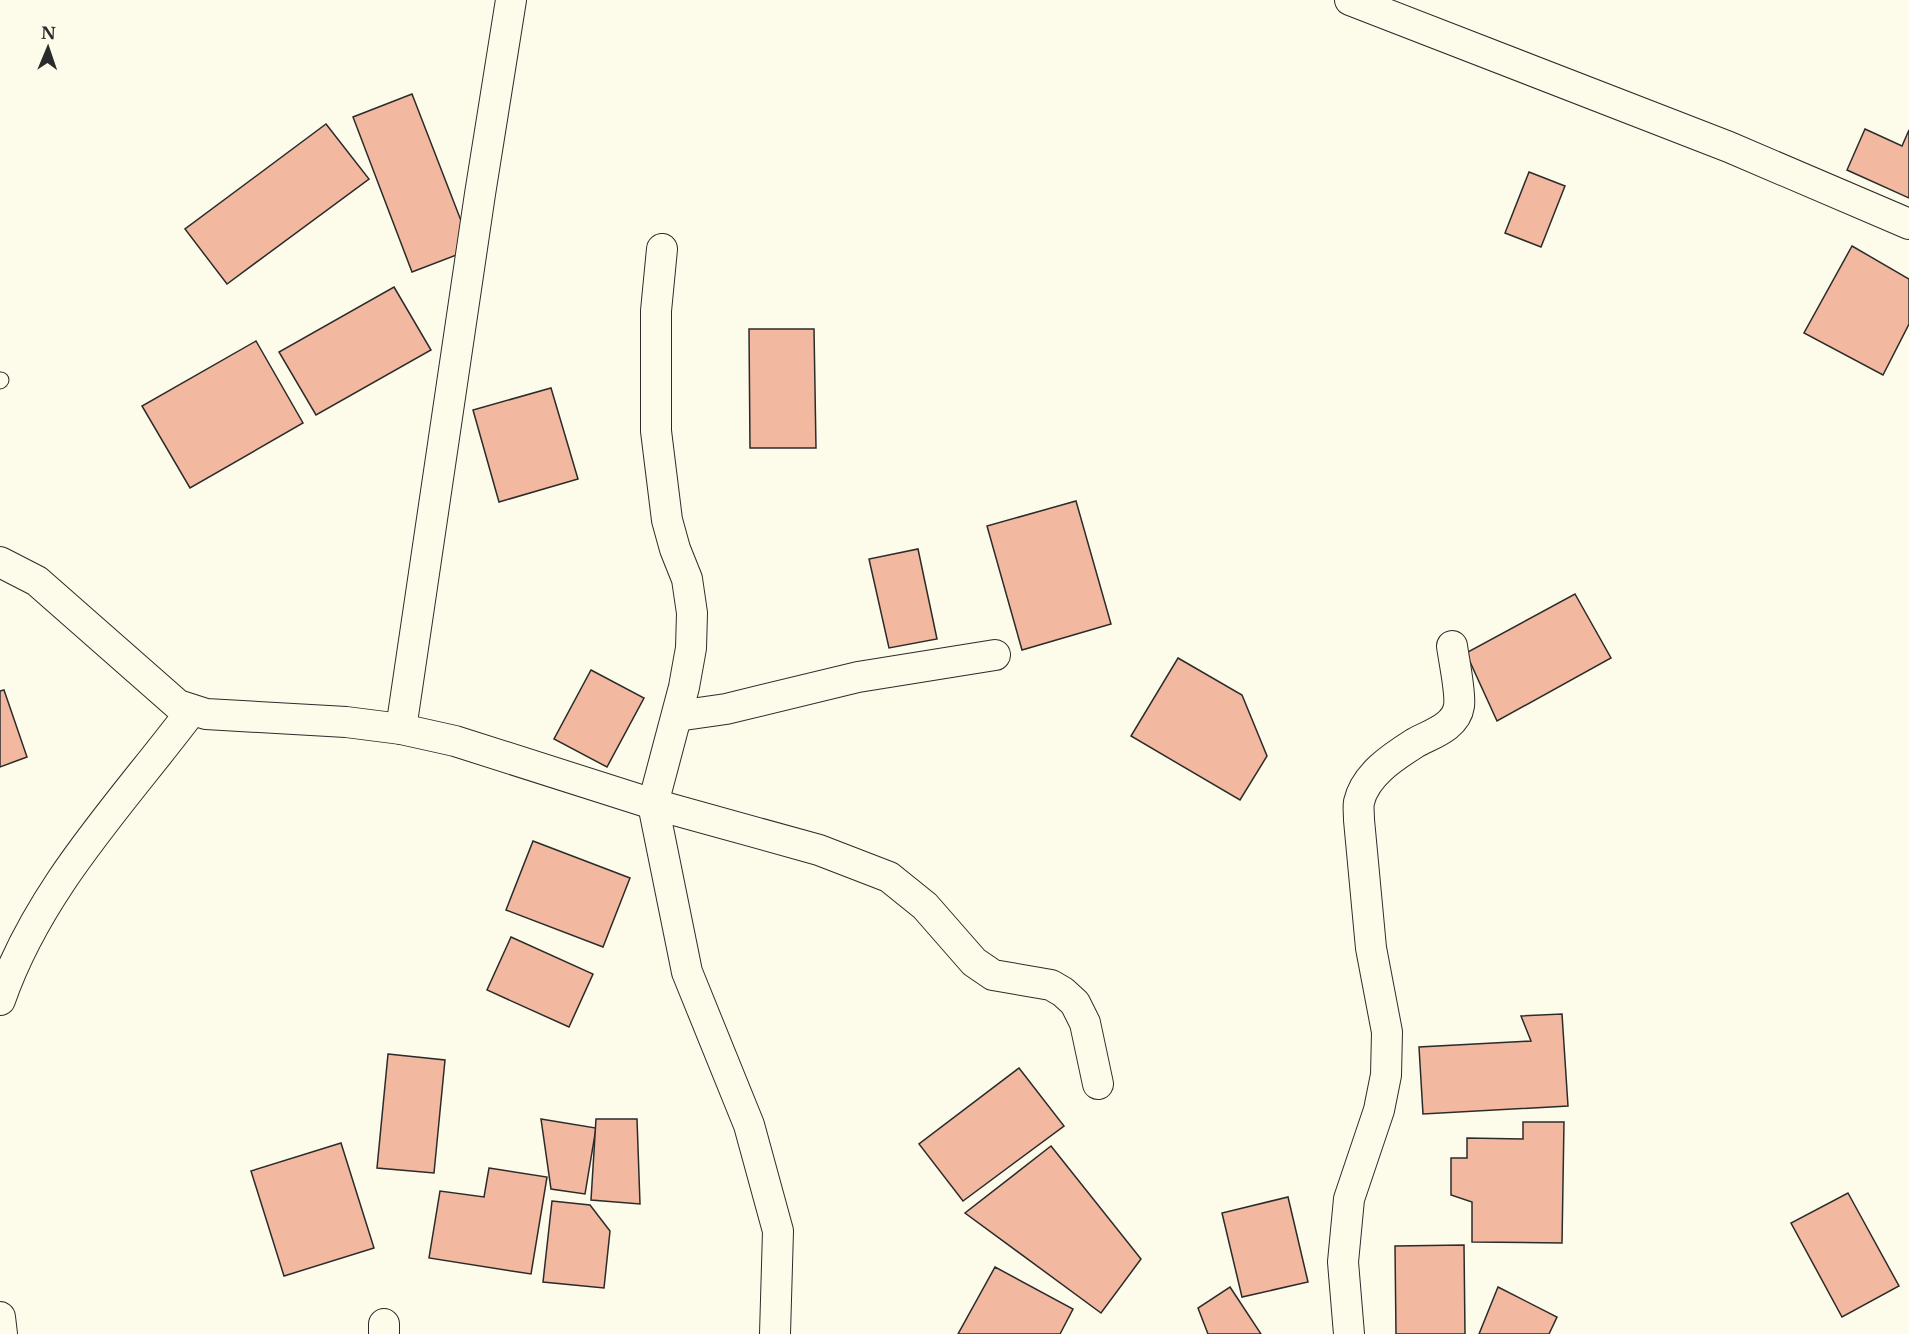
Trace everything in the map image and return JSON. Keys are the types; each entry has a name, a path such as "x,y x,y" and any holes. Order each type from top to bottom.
{"street":[{"path":"401,729 478,205 511,0"},
{"path":"1350,0 1729,147 1909,224"},
{"path":"662,249 656,311 656,431 667,520 687,579 692,613 691,648 677,716 653,804 687,972 749,1125 778,1232 775,1334"},
{"path":"0,562 36,581 178,705 192,710 206,714 346,722 401,729 455,741 653,804 819,850 889,877 926,906 974,962 984,969 993,975 1051,986 1076,1003 1086,1023 1098,1084"},
{"path":"1349,1334 1343,1262 1349,1199 1379,1110 1386,1075 1387,1032 1371,948 1359,802 1366,784 1377,771 1415,743 1437,732 1454,719 1459,706 1452,646"},
{"path":"677,716 726,709 858,677 995,655"},
{"path":"0,1000 11,968 75,858 192,710"},
{"path":"0,1317 2,1334"}],"building":[{"path":"412,94 472,249 412,272 353,117"},
{"path":"326,124 369,179 227,284 185,229"},
{"path":"1865,129 1902,146 1909,130 1909,198 1847,170"},
{"path":"1529,172 1565,186 1541,247 1505,233"},
{"path":"1852,246 1909,279 1909,324 1883,375 1804,333"},
{"path":"394,287 431,350 316,415 279,352"},
{"path":"749,329 814,329 816,448 750,448"},
{"path":"256,341 303,423 190,488 142,406"},
{"path":"551,388 578,479 499,502 473,410"},
{"path":"1076,501 1111,624 1022,650 987,526"},
{"path":"918,549 937,639 889,648 869,559"},
{"path":"1575,594 1611,658 1497,721 1466,653"},
{"path":"1178,658 1242,695 1267,756 1240,800 1131,736"},
{"path":"591,670 644,698 607,767 554,739"},
{"path":"4,690 27,757 0,767 0,691"},
{"path":"533,841 630,878 603,947 506,910"},
{"path":"511,937 593,974 569,1027 487,990"},
{"path":"1562,1014 1568,1106 1423,1114 1419,1047 1531,1041 1521,1016"},
{"path":"388,1054 445,1060 434,1173 377,1168"},
{"path":"1019,1068 1064,1126 963,1201 919,1144"},
{"path":"541,1119 596,1128 585,1194 551,1189"},
{"path":"596,1119 637,1119 640,1204 591,1200"},
{"path":"1523,1122 1564,1122 1562,1243 1472,1242 1472,1202 1451,1195 1451,1158 1467,1158 1467,1138 1523,1139"},
{"path":"341,1143 374,1248 284,1276 251,1171"},
{"path":"1051,1146 1141,1259 1101,1313 965,1213"},
{"path":"489,1168 547,1177 531,1274 429,1258 440,1191 484,1197"},
{"path":"1848,1193 1899,1286 1842,1317 1791,1223"},
{"path":"1288,1197 1308,1282 1242,1297 1222,1213"},
{"path":"552,1201 590,1205 610,1231 604,1288 543,1282"},
{"path":"1464,1245 1465,1334 1396,1334 1395,1246"},
{"path":"995,1267 1073,1309 1060,1334 958,1334"},
{"path":"1230,1287 1261,1334 1208,1334 1198,1308"},
{"path":"1498,1287 1557,1317 1549,1334 1479,1334"}]}
